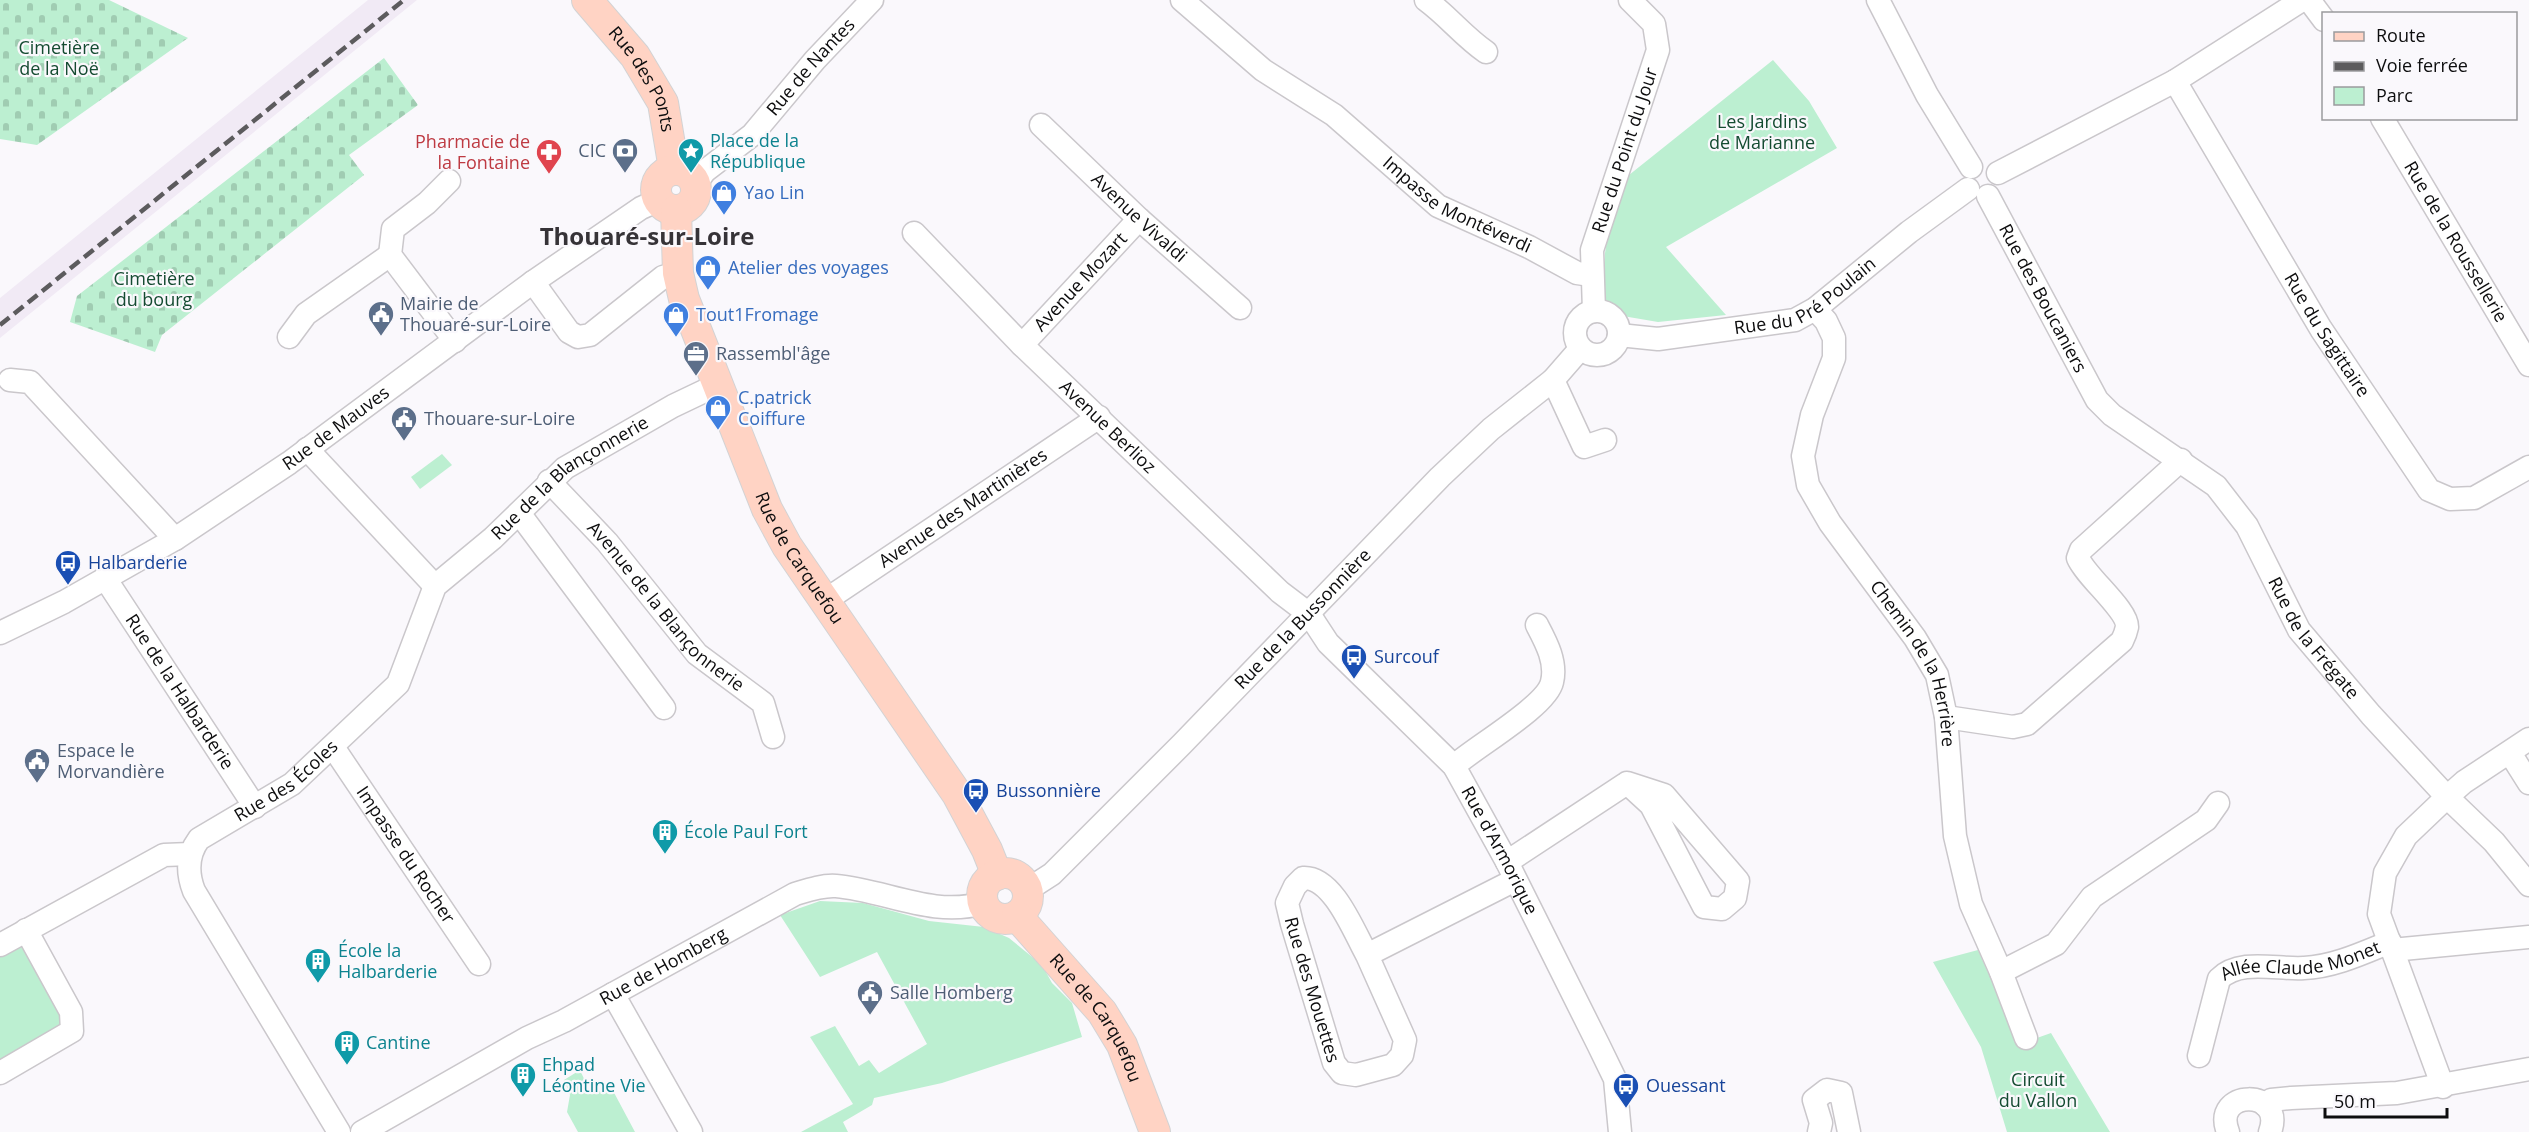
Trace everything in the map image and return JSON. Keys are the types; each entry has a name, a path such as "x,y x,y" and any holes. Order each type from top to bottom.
{"main road":[{"name":"Rue des Ponts","path":"587,0 635,56 663,104 685,176"},
{"path":"668,205 690,204 695,198 685,176"},
{"name":"Rue de Carquefou","path":"668,205 684,298 767,509 788,546 957,794 987,850 1011,879"},
{"path":"1011,879 1028,898 1026,905 1017,916 1010,919 997,918 983,903 983,889 1011,879"},
{"name":"Rue de Carquefou","path":"1017,916 1102,1012 1126,1053 1155,1132"}],"street":[{"name":"Rue de Nantes","path":"685,176 705,171 752,135 815,60 872,0"},
{"name":"Impasse Montéverdi","path":"1182,0 1263,70 1339,108 1438,206 1529,247 1577,273 1591,275"},
{"path":"1426,0 1447,15 1463,36 1486,52"},
{"name":"Rue du Point du Jour","path":"1594,311 1591,275 1592,250 1658,50 1654,24 1630,0"},
{"name":"Rue des Boucaniers","path":"1878,0 1927,95 2097,400"},
{"path":"1976,184 1986,163 1998,173 2175,81 2302,0"},
{"path":"2309,0 2322,17"},
{"name":"Rue du Sagittaire","path":"2175,81 2321,329 2429,490 2450,499 2474,498 2529,467"},
{"name":"Rue de la Roussellerie","path":"2383,120 2529,365"},
{"name":"Avenue Vivaldi","path":"1041,125 1139,219 1240,308"},
{"path":"449,180 427,203 393,229 390,255 455,341"},
{"name":"Rue du Pré Poulain","path":"1619,335 1658,339 1796,320 1815,309 1909,232 1976,184"},
{"name":"Rue de Mauves","path":"0,633 176,538 307,449 533,282 641,208 668,205"},
{"name":"Avenue Mozart","path":"1022,345 1139,219"},
{"name":"Avenue Berlioz","path":"914,233 1022,345 1100,417 1280,592 1309,614"},
{"path":"289,337 306,314 390,255"},
{"path":"533,282 569,332 578,337 590,335 663,277 680,280"},
{"name":"Chemin de la Herrière","path":"1815,309 1826,321 1834,338 1834,358 1812,415 1803,456 1808,485 1830,523 1915,638 1937,675 1946,717 1955,836 1971,904 2001,972 2026,1038"},
{"path":"1594,311 1612,317 1619,335 1613,349 1600,356 1580,349 1576,343 1575,329 1581,317 1594,311"},
{"name":"Rue de la Bussonnière","path":"1011,879 1035,885 1052,874 1309,614 1440,477 1491,429 1553,380 1580,349"},
{"path":"10,380 30,382 176,538"},
{"path":"1553,380 1584,447 1605,440"},
{"name":"Rue de la Blançonnerie","path":"435,586 519,513 549,481 565,468 663,412 717,385"},
{"name":"Rue de la Frégate","path":"2097,400 2112,415 2216,486 2247,526 2299,630 2371,716 2447,797 2494,842 2529,885"},
{"name":"Avenue des Martinières","path":"826,600 1100,417"},
{"path":"307,449 435,586"},
{"path":"1946,717 2013,727 2027,724 2122,641 2127,627 2124,616 2083,569 2078,558 2081,550 2181,460"},
{"name":"Avenue de la Blançonnerie","path":"549,481 607,542 697,654 763,703 773,737"},
{"path":"519,513 664,708"},
{"name":"Rue de la Halbarderie","path":"105,578 255,807"},
{"name":"Rue des Écoles","path":"190,854 199,839 281,791 333,747 398,684 435,586"},
{"name":"Rue d'Armorique","path":"1309,614 1328,643 1454,766 1510,871 1614,1079 1620,1132"},
{"path":"1454,766 1537,704 1552,683 1550,648 1537,625"},
{"path":"2443,1087 2379,914 2385,873 2406,836 2447,797 2464,782 2529,739"},
{"name":"Impasse du Rocher","path":"333,747 479,964"},
{"path":"2510,753 2529,783"},
{"path":"1367,955 1510,871 1627,783"},
{"path":"1627,783 1664,795 1737,881 1735,898 1722,909 1704,907 1651,805 1627,783"},
{"path":"2001,972 2056,944 2092,897 2206,820 2218,803"},
{"path":"0,945 164,855 190,854 189,872 194,891 339,1132"},
{"name":"Rue des Mouettes","path":"1313,877 1330,890 1367,955 1405,1040 1402,1055 1393,1065 1356,1075 1342,1073 1334,1063 1287,903 1295,886 1303,878 1313,877"},
{"name":"Rue de Homberg","path":"362,1132 527,1038 613,994 795,894 816,888 836,886 941,908 970,907 983,903"},
{"path":"0,1073 72,1031 71,1012 26,930"},
{"path":"2391,946 2529,937"},
{"name":"Allée Claude Monet","path":"2199,1056 2219,979 2226,971 2239,967 2305,968 2327,965 2391,946"},
{"path":"613,994 691,1132"},
{"path":"2265,1105 2271,1100 2291,1098 2397,1094 2529,1069"},
{"path":"1819,1132 1821,1123 1814,1100 1827,1090 1841,1093 1849,1132"},
{"path":"2228,1132 2227,1113 2237,1102 2252,1098 2265,1105 2273,1119 2270,1132"}],"shaded area":[{"path":"368,0 417,0 0,338 0,298"}],"green space":[{"name":"Cimetière de la Noë","path":"0,0 109,0 188,38 37,145 0,139"},
{"name":"Cimetière du bourg","path":"384,58 418,105 349,155 364,175 162,335 155,352 70,322 77,296"},
{"name":"Les Jardins de Marianne","path":"1773,60 1809,101 1837,148 1666,247 1726,315 1658,322 1611,314 1605,305 1603,289 1605,253 1609,228 1629,175"},
{"path":"442,454 452,465 420,489 411,477"},
{"path":"820,901 863,903 929,921 984,927 1009,938 1042,965 1052,983 1072,1003 1082,1037 942,1083 874,1098 872,1105 843,1122 848,1132 801,1132 853,1104 810,1037 835,1026 859,1066 869,1060 879,1073 927,1044 877,952 820,977 780,915"},
{"path":"24,940 65,1016 65,1027 0,1063 0,953"},
{"name":"Circuit du Vallon","path":"1978,950 2020,1044 2051,1033 2110,1132 2007,1132 1981,1047 1933,962"},
{"path":"580,1070 591,1094 611,1087 635,1132 578,1132 567,1112 570,1095 564,1080"}],"railway":[{"path":"0,325 404,0"}],"place":[{"name":"CIC","path":"625,174"},
{"name":"Place de la République","path":"691,174"},
{"name":"Pharmacie de la Fontaine","path":"549,175"},
{"name":"Yao Lin","path":"724,216"},
{"name":"Atelier des voyages","path":"708,291"},
{"name":"Mairie de Thouaré-sur-Loire","path":"381,337"},
{"name":"Tout1Fromage","path":"676,338"},
{"name":"Rassembl'âge","path":"696,377"},
{"name":"C.patrick Coiffure","path":"718,431"},
{"name":"Thouare-sur-Loire","path":"404,442"},
{"name":"Halbarderie","path":"68,586"},
{"name":"Surcouf","path":"1354,680"},
{"name":"Espace le Morvandière","path":"37,784"},
{"name":"Bussonnière","path":"976,814"},
{"name":"École Paul Fort","path":"665,855"},
{"name":"École la Halbarderie","path":"318,984"},
{"name":"Salle Homberg","path":"870,1016"},
{"name":"Cantine","path":"347,1066"},
{"name":"Ehpad Léontine Vie","path":"523,1098"},
{"name":"Ouessant","path":"1626,1109"}],"district":[{"name":"Thouaré-sur-Loire","path":"647,237"}]}
